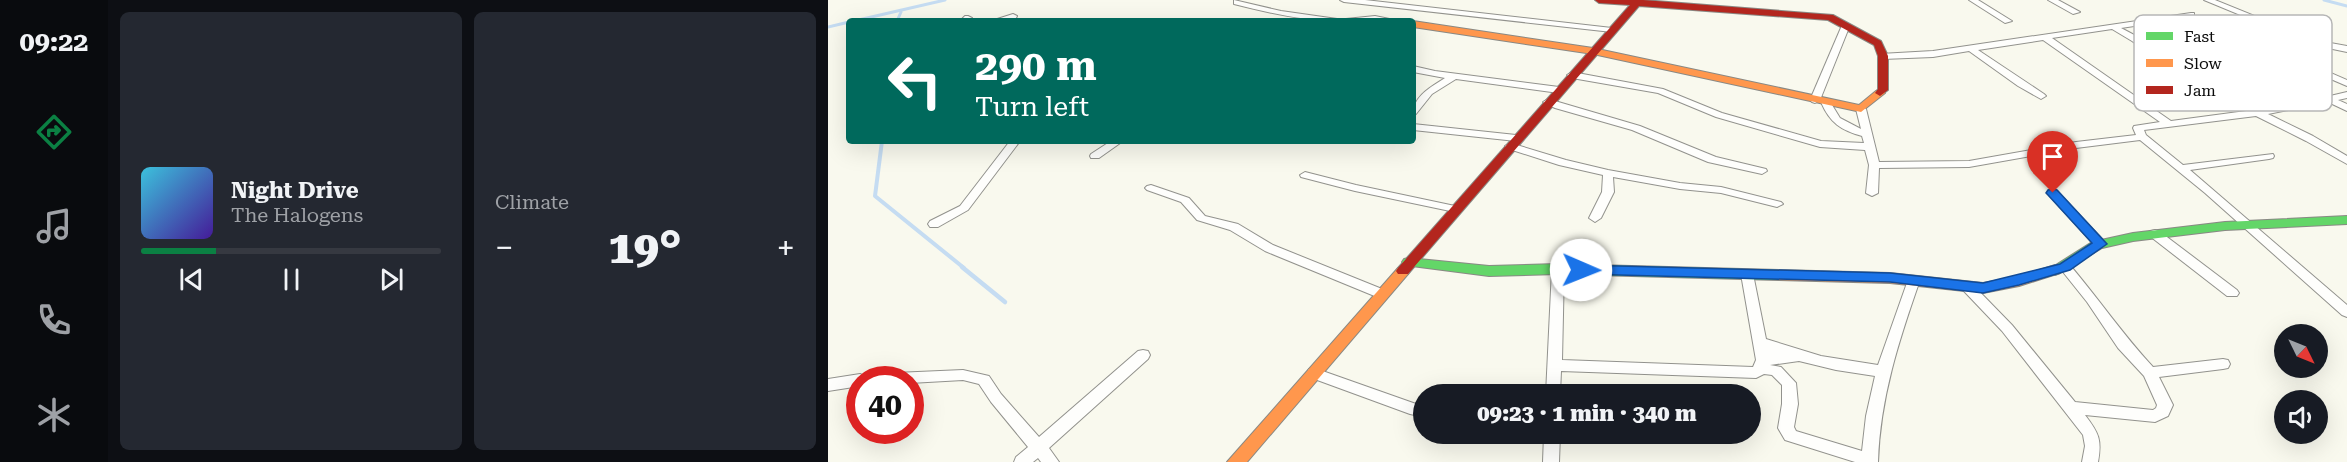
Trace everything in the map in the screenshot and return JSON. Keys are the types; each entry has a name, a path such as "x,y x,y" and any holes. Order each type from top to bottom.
{"street":[{"path":"1344,0 1612,30"},
{"path":"1397,7 1406,0"},
{"path":"1599,0 1638,1 1830,17 1874,38 1883,56 1883,90 1861,109"},
{"path":"1973,0 2007,21"},
{"path":"2052,0 2076,12"},
{"path":"2208,0 2245,15"},
{"path":"1236,462 1638,1"},
{"path":"1237,2 1281,13 1316,18"},
{"path":"1272,18 1281,13"},
{"path":"1006,18 1013,16"},
{"path":"1416,24 1593,51 1861,109"},
{"path":"1820,101 1846,25"},
{"path":"1883,56 1925,55 2134,25"},
{"path":"2115,28 2134,38"},
{"path":"2046,38 2134,100"},
{"path":"2332,47 2347,49"},
{"path":"1970,48 2041,96"},
{"path":"1416,70 1453,77 1559,90"},
{"path":"1572,75 1654,89 1719,115 1800,136 1820,144 1871,147"},
{"path":"2332,76 2347,83"},
{"path":"1416,108 1429,92 1453,77"},
{"path":"2332,97 2347,95"},
{"path":"2332,100 2347,108"},
{"path":"1820,101 1839,125 1865,134"},
{"path":"1548,102 1561,108 1635,128 1696,156 1737,168 1762,171"},
{"path":"1861,109 1874,165 1872,193"},
{"path":"2150,111 2169,124"},
{"path":"2252,111 2299,133 2347,161"},
{"path":"2271,111 2140,126 2138,132 2347,312"},
{"path":"1416,127 1513,142 1563,163 1680,186 1721,190 1777,204"},
{"path":"1874,165 1969,164 2076,145 2142,137"},
{"path":"934,224 964,208 1013,144"},
{"path":"1095,156 1113,144"},
{"path":"2182,168 2269,156"},
{"path":"1594,218 1608,192 1608,173"},
{"path":"1305,175 1455,209"},
{"path":"1151,188 1185,200 1201,218 1234,227 1269,248 1382,294"},
{"path":"2053,193 2100,244"},
{"path":"1409,262 1467,270 1558,269 1747,274 1914,280 1983,288 2019,281 2065,267 2100,244 2155,234 2244,224 2347,220"},
{"path":"2155,234 2232,293"},
{"path":"2065,267 2092,299 2123,344 2150,373 2164,405 2163,412 2155,416 2071,408"},
{"path":"1553,384 1558,269"},
{"path":"1554,365 1746,375 1756,373 1762,364 1760,342 1747,274"},
{"path":"1762,364 1776,371 1789,383 1790,404 1786,428 1791,436 1870,461 1876,409 1885,371 1895,331 1914,280"},
{"path":"1968,288 2007,328 2090,433 2093,446 2090,462"},
{"path":"1760,342 1796,357 1846,368 1885,371"},
{"path":"1022,462 1143,355"},
{"path":"1762,364 1796,357"},
{"path":"2150,373 2223,364"},
{"path":"1314,372 1413,410"},
{"path":"924,377 963,375 984,380 996,398 1051,462"},
{"path":"828,385 846,382"},
{"path":"1551,444 1551,462"}],"waterway":[{"path":"867,18 945,0"},
{"path":"2324,0 2347,6"},
{"path":"898,18 901,12"},
{"path":"828,27 846,23"},
{"path":"882,144 875,196 964,268"},
{"path":"962,267 1005,302"}],"traffic: fast":[{"path":"2055,270 2062,268 2097,245 2133,237 2225,226 2347,220"},
{"path":"1409,262 1489,271 1558,269 1779,275"}],"traffic: slow":[{"path":"1416,24 1593,51 1861,109 1880,93"},
{"path":"1779,275 1890,278 1983,288 2019,281 2055,270"},
{"path":"1236,462 1403,271"}],"traffic: jam":[{"path":"1599,0 1830,17 1878,43 1883,56 1883,90 1880,93"},
{"path":"1403,271 1639,0"}],"route":[{"path":"1581,270 1890,278 1983,288 2019,281 2065,267 2100,244 2053,193"}]}
